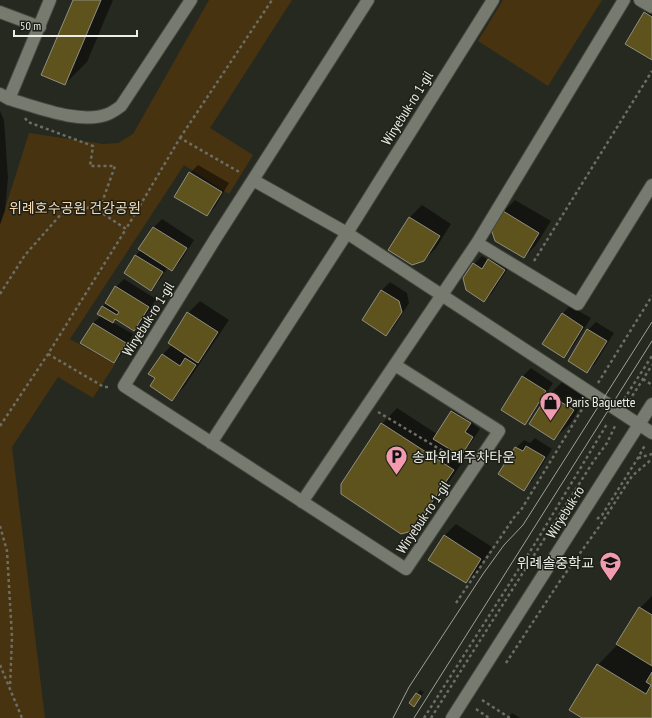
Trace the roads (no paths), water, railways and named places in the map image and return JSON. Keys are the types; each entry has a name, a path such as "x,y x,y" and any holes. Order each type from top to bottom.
{"street":[{"path":"50,0 40,27 5,97 76,118 98,117 109,114 121,106 191,0"},
{"name":"Wiryebuk-ro 1-gil","path":"368,0 124,386 406,569 498,432 395,365"},
{"name":"Wiryebuk-ro 1-gil","path":"211,443 347,232 492,0"},
{"path":"302,502 477,243 624,0"},
{"path":"640,0 652,7"},
{"path":"0,12 40,27"},
{"path":"253,180 347,232 652,433"},
{"path":"477,243 578,304 652,185"},
{"name":"Wiryebuk-ro","path":"452,718 652,404"}],"tram line":[{"path":"393,718 409,687 483,574 504,545 523,525 652,322"},
{"path":"414,718 652,341"}],"place":[{"name":"Paris Baguette","path":"550,422"},
{"name":"송파위례주차타운","path":"397,476"},
{"name":"위례솔중학교","path":"610,582"}],"park label":[{"name":"위례호수공원 건강공원","path":"75,208"}]}
